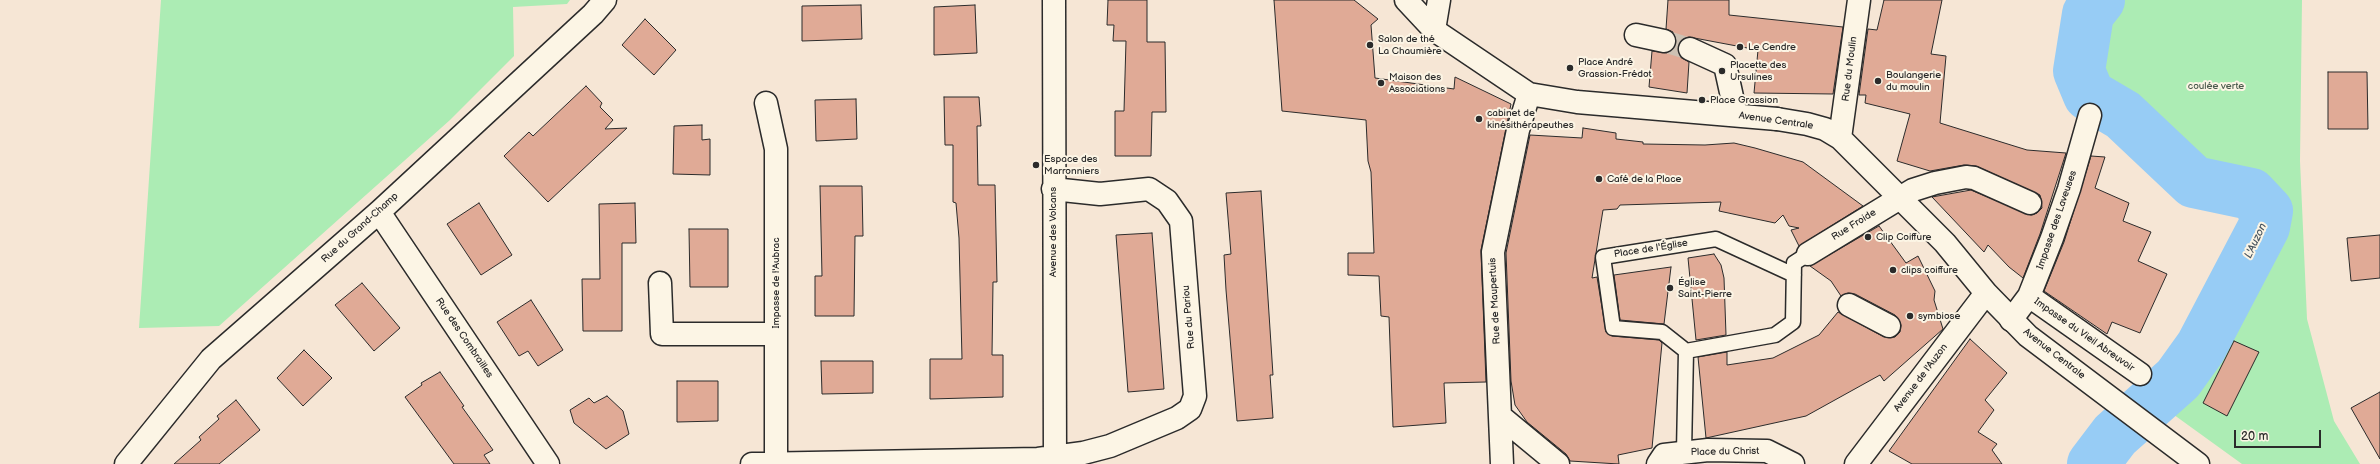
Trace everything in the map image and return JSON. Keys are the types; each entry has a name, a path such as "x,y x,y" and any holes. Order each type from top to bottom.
{"street":[{"name":"Rue du Grand-Champ","path":"126,464 211,359 379,212 593,14 605,0"},
{"name":"Avenue des Volcans","path":"1054,0 1053,190 1055,460"},
{"name":"Avenue Centrale","path":"1406,0 1434,30 1529,94 1577,102 1777,119 1807,124 1825,129 1840,138 1900,197 1945,243 1986,293 2028,336 2198,464"},
{"path":"1434,30 1439,0"},
{"name":"Rue du Moulin","path":"1840,138 1859,0"},
{"path":"1636,35 1664,40"},
{"path":"1690,49 1725,65 1736,116"},
{"name":"Rue de Maupertuis","path":"1502,464 1492,252 1518,130 1529,94"},
{"name":"Impasse de l'Aubrac","path":"766,103 776,149 776,464"},
{"name":"Impasse des Laveuses","path":"2011,320 2029,296 2069,189 2090,116"},
{"name":"Rue Froide","path":"1808,254 1913,190 1966,177 1974,178 2030,203"},
{"name":"Rue du Pariou","path":"752,464 1038,459 1055,460 1110,446 1178,418 1190,409 1195,396 1181,221 1167,202 1149,189 1100,194 1053,190"},
{"name":"Rue des Combrailles","path":"379,212 548,464"},
{"path":"660,283 662,334 776,334"},
{"name":"Avenue de l'Auzon","path":"1856,464 1986,293"},
{"name":"Impasse du Vieil Abreuvoir","path":"2029,296 2140,374"},
{"path":"1849,305 1889,326"},
{"path":"1500,416 1558,464"},
{"name":"Place du Christ","path":"1658,464 1664,455 1708,450 1767,452 1793,464"}],"lane":[{"name":"Place de l'Église","path":"1686,351 1662,332 1613,328 1603,257 1716,239 1794,276"},
{"path":"1684,452 1686,351 1775,335 1793,322 1794,263 1808,254"}],"green space":[{"path":"161,0 570,0 567,4 513,7 514,56 450,120 219,326 139,328"},
{"name":"coulée verte","path":"2099,0 2302,0 2300,161 2307,319 2334,421 2360,464 2242,464 2170,412 2259,262 2267,211 2251,194 2194,182 2123,115 2089,95 2079,71 2088,14"}],"building":[{"path":"1108,0 1147,0 1147,42 1165,42 1166,112 1152,112 1151,156 1115,156 1115,111 1124,111 1126,41 1113,41 1114,25 1107,25"},
{"path":"1274,0 1354,0 1378,19 1371,25 1375,78 1454,89 1455,77 1511,104 1481,250 1486,382 1444,383 1446,423 1393,427 1389,317 1381,316 1379,276 1348,275 1348,253 1374,253 1371,172 1368,161 1366,120 1282,111"},
{"path":"1668,0 1729,0 1729,15 1843,27 1833,94 1754,93 1758,50 1689,37 1682,39 1678,50 1680,57 1689,62 1687,93 1649,87 1652,51 1667,53 1676,44 1676,38 1673,32 1666,29"},
{"path":"1884,0 1942,0 1931,54 1946,56 1940,123 2027,150 2066,153 2040,234 2023,278 2009,267 1988,245 1984,252 1932,197 1971,190 2031,215 2037,213 2042,208 2040,195 1976,166 1964,165 1930,171 1897,161 1910,114 1865,103 1866,95 1859,95 1868,29 1877,30"},
{"path":"861,5 862,39 802,41 802,6"},
{"path":"975,5 977,53 934,55 934,7"},
{"path":"645,19 676,50 654,75 622,45"},
{"path":"2328,72 2367,72 2368,129 2328,129"},
{"path":"586,86 602,103 600,107 613,120 605,129 627,128 548,202 504,156 529,132 533,136"},
{"path":"944,97 979,97 981,126 977,126 978,185 995,185 997,282 993,282 992,355 1003,355 1003,397 930,399 930,359 962,359 959,238 956,203 953,202 953,145 945,145"},
{"path":"856,99 857,139 816,141 815,100"},
{"path":"702,125 702,140 710,139 710,175 673,174 674,126"},
{"path":"1583,128 1616,133 1616,139 1643,142 1643,144 1705,145 1734,143 1755,148 1803,162 1863,206 1799,246 1791,230 1799,228 1789,226 1783,215 1775,223 1719,211 1721,202 1620,205 1617,209 1603,210 1592,278 1597,277 1606,332 1612,336 1659,340 1662,343 1652,448 1618,455 1619,464 1570,461 1566,454 1527,422 1515,405 1511,381 1506,253 1530,135 1582,138"},
{"path":"2091,156 2105,157 2095,188 2129,203 2123,221 2151,232 2138,261 2167,274 2140,333 2112,322 2107,334 2044,291 2064,242"},
{"path":"820,186 862,186 863,236 855,236 854,316 815,316 815,276 822,276"},
{"path":"1261,191 1273,375 1270,375 1273,418 1237,421 1224,255 1231,254 1226,193"},
{"path":"479,203 512,255 481,275 447,224"},
{"path":"635,203 636,243 622,243 622,331 583,331 582,279 600,279 599,204"},
{"path":"1879,226 1906,263 1918,256 1935,291 1934,300 1943,329 1884,381 1880,375 1806,416 1706,438 1698,357 1727,352 1727,365 1773,358 1819,335 1838,312 1884,337 1895,337 1900,332 1901,325 1895,315 1855,294 1848,293 1841,296 1831,281 1810,266"},
{"path":"689,229 728,229 728,287 690,287"},
{"path":"1152,233 1164,389 1128,392 1116,235"},
{"path":"2380,235 2380,278 2351,281 2347,238"},
{"path":"1714,254 1721,265 1724,278 1726,335 1696,340 1688,258"},
{"path":"1671,267 1664,324 1620,320 1614,275"},
{"path":"362,283 400,328 374,351 335,305"},
{"path":"531,300 563,350 538,366 528,351 519,356 497,322"},
{"path":"1970,339 2007,373 1985,400 1994,410 1978,432 1997,444 1992,450 2002,464 1912,464 1889,451"},
{"path":"2234,341 2259,352 2227,416 2203,403"},
{"path":"304,350 332,378 303,406 277,378"},
{"path":"821,361 873,361 873,393 822,394"},
{"path":"440,372 464,406 462,407 493,450 484,455 490,464 454,464 405,397 422,385 421,383"},
{"path":"677,381 718,381 718,421 677,422"},
{"path":"2380,392 2380,459 2351,408"},
{"path":"607,396 623,411 629,434 606,449 574,423 570,410 589,398 594,403"},
{"path":"236,400 260,430 219,464 174,464 201,440 199,437 219,419 217,416"}],"waterway":[{"name":"L'Auzon","path":"2093,464 2115,435 2178,379 2201,347 2264,227 2267,211 2251,194 2194,182 2123,115 2089,95 2079,71 2088,14 2099,0"}],"tunnel":[{"path":"1664,41 1690,49"}],"place":[{"name":"Salon de thé La Chaumière","path":"1370,45"},
{"name":"Le Cendre","path":"1740,47"},
{"name":"Place André Grassion-Frédot","path":"1570,68"},
{"name":"Placette des Ursulines","path":"1722,71"},
{"name":"Boulangerie du moulin","path":"1878,81"},
{"name":"Maison des Associations","path":"1381,83"},
{"name":"Place Grassion","path":"1702,100"},
{"name":"cabinet de kinésithérapeuthes","path":"1479,119"},
{"name":"Espace des Marronniers","path":"1036,165"},
{"name":"Café de la Place","path":"1599,179"},
{"name":"Clip Coiffure","path":"1868,237"},
{"name":"clips coiffure","path":"1893,270"},
{"name":"Église Saint-Pierre","path":"1670,288"},
{"name":"symbiose","path":"1910,316"}]}
